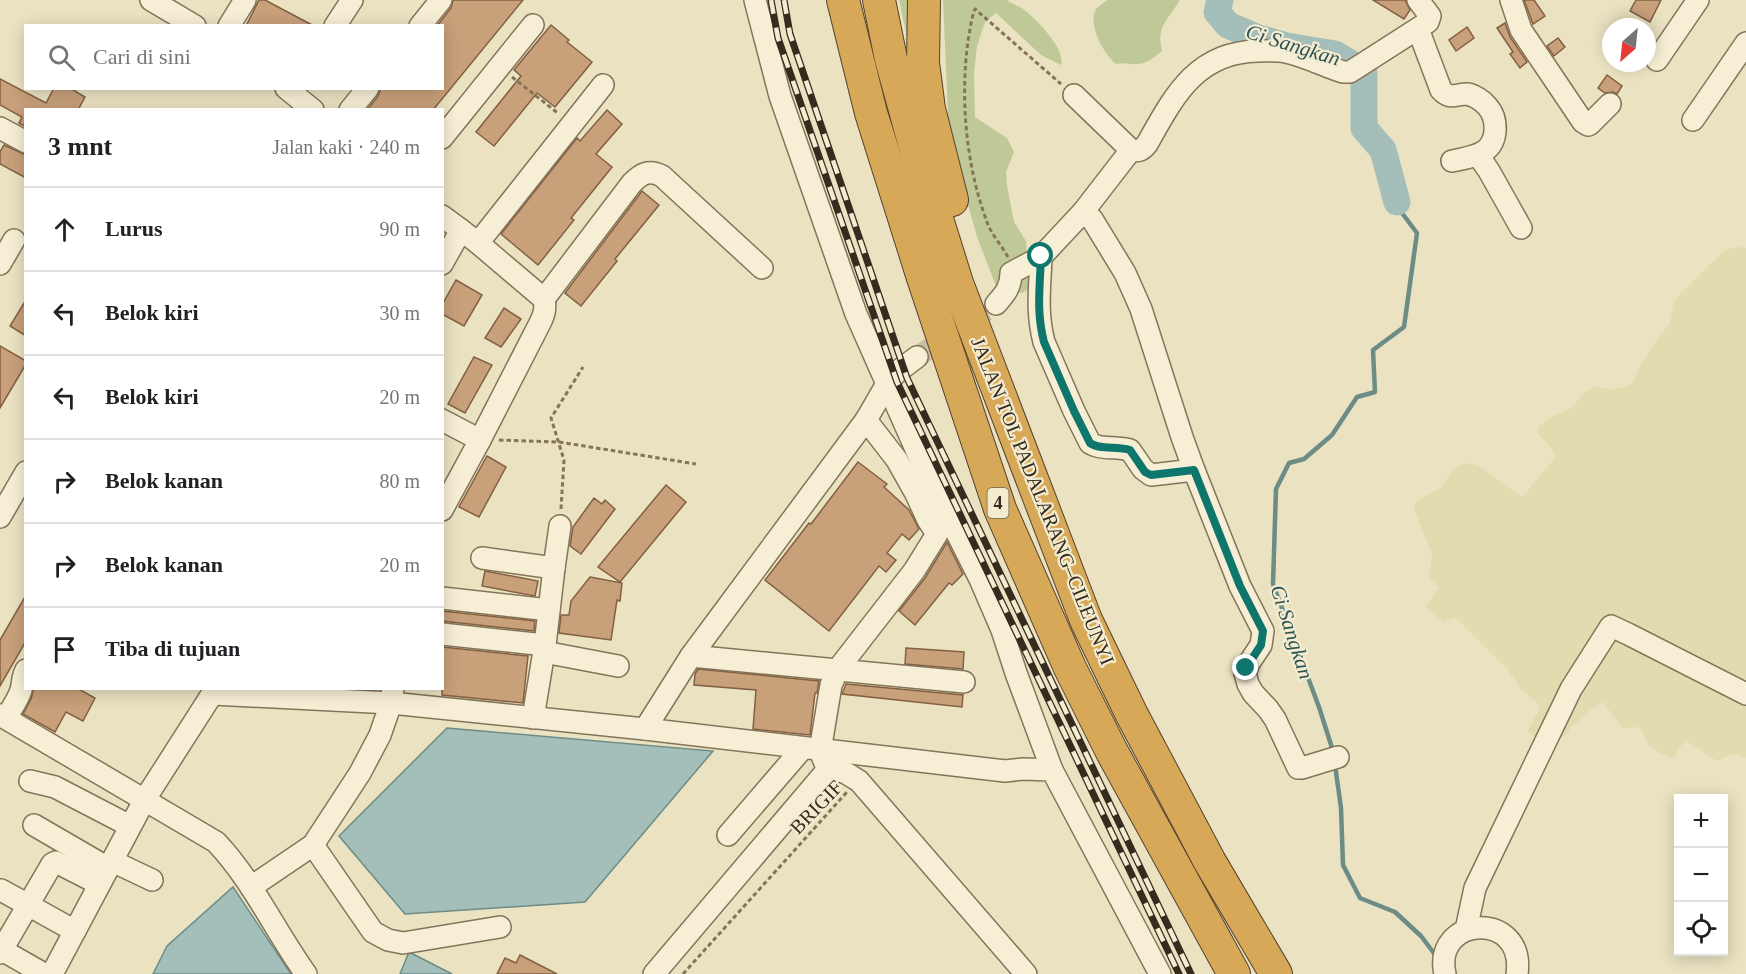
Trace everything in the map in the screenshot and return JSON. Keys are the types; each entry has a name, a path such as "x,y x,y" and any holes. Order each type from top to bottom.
{"highway":[{"name":"JALAN TOL PADALARANG–CILEUNYI","path":"843,0 871,113 1000,509 1070,668 1112,752 1234,974"},
{"name":"JALAN TOL PADALARANG–CILEUNYI","path":"879,0 891,59 957,283 1086,620 1146,743 1210,862 1276,974"},
{"path":"924,0 923,63 929,109 1002,398"}],"street":[{"path":"151,0 192,24"},
{"path":"230,24 245,0"},
{"path":"335,24 352,0"},
{"path":"422,24 441,0"},
{"path":"755,0 783,106 856,314 926,472 980,579 1002,630 1052,770 1160,974"},
{"path":"1074,95 1131,150 1137,151 1147,144 1179,89 1210,62 1226,55 1245,51 1285,52 1343,72 1350,72 1428,22 1430,19 1418,0"},
{"path":"1511,0 1521,30 1584,123 1590,124 1610,104"},
{"path":"1657,60 1698,0"},
{"path":"444,136 533,25"},
{"path":"1418,28 1441,90 1447,96 1465,94 1474,96 1486,105 1496,122 1493,139 1487,149 1478,155 1452,161"},
{"path":"1693,120 1746,43"},
{"path":"478,243 603,85"},
{"path":"290,90 311,108"},
{"path":"352,108 366,90"},
{"path":"0,128 24,141"},
{"path":"996,304 1008,290 1011,273 1041,256 1083,212 1131,150"},
{"path":"1478,155 1521,228"},
{"path":"444,506 540,323 545,311 544,299 640,175 649,172 662,176 762,268"},
{"path":"1083,212 1092,219 1125,273 1141,309 1194,470 1240,586 1263,631 1261,645 1245,673 1248,684 1275,719 1298,768 1334,758"},
{"path":"444,217 544,299"},
{"path":"444,260 461,230"},
{"path":"0,264 14,240"},
{"path":"1041,256 1038,311 1042,336 1090,443 1094,446 1130,450 1145,472 1151,475 1194,470"},
{"path":"645,729 691,656 866,420 888,382 917,357"},
{"path":"654,974 817,756 831,685 838,669 914,571 937,534 897,460 866,420"},
{"path":"444,421 480,440"},
{"path":"0,517 24,475"},
{"path":"533,718 560,526"},
{"path":"482,558 554,568"},
{"path":"444,598 549,610"},
{"path":"1466,930 1475,888 1571,689 1611,626 1746,694"},
{"path":"444,634 544,648 618,666"},
{"path":"691,656 964,682"},
{"path":"24,674 20,693 3,717 216,842 229,856 306,974"},
{"path":"52,974 130,826 214,692 392,696 533,718 645,729 817,756 1005,771 1052,770"},
{"path":"250,887 313,845 360,773 380,735 392,696"},
{"path":"728,835 817,756"},
{"path":"817,756 859,781 1026,974"},
{"path":"30,781 55,787 130,826"},
{"path":"34,825 106,871"},
{"path":"313,845 373,932 387,940 403,943 500,927"},
{"path":"44,974 1,952 50,867 56,862 152,880"},
{"path":"0,890 75,931"},
{"path":"1446,974 1444,958 1447,949 1452,941 1466,930 1475,927 1493,929 1508,940 1517,956 1516,974"}],"path":[{"path":"1011,273 1010,260 987,224 977,191 966,136 965,64 975,9 1074,95"},
{"path":"499,67 572,125"},
{"path":"560,526 564,460 551,418 583,367"},
{"path":"480,440 559,442 696,464"},
{"name":"BRIGIF","path":"683,974 854,786"}],"shaded area":[{"path":"1746,248 1746,758 1730,755 1717,761 1685,740 1673,759 1659,753 1648,744 1642,730 1636,727 1622,728 1603,702 1570,728 1568,734 1546,745 1527,731 1540,709 1536,702 1520,688 1508,670 1455,617 1444,622 1425,607 1439,588 1429,577 1432,554 1414,505 1418,500 1442,487 1453,469 1466,463 1478,465 1522,497 1555,458 1552,449 1537,433 1539,426 1571,408 1585,392 1594,387 1614,389 1633,382 1659,336 1669,325 1676,298 1726,249"}],"green space":[{"path":"899,0 916,0 911,55"},
{"path":"943,0 1008,0 1022,8 1034,19 1059,50 1061,65 1041,55 996,13 985,22 977,46 974,74 975,117 1007,138 1014,152 1006,172 1014,222 1026,241 1030,288 1022,293 996,286 977,237 949,135"},
{"path":"1107,0 1180,0 1162,29 1162,51 1141,63 1116,64 1102,46 1095,31 1096,9"}],"water":[{"path":"447,728 713,751 585,902 405,914 339,836"},
{"path":"233,887 291,974 153,974 167,946"},
{"path":"409,952 452,974 400,974"}],"building":[{"path":"259,0 265,0 310,24 247,24"},
{"path":"453,0 523,0 435,108 369,108 380,90 444,90 444,24 439,24 451,8"},
{"path":"1373,0 1405,0 1410,10 1404,19"},
{"path":"1524,0 1534,0 1545,16 1533,24"},
{"path":"1636,0 1661,0 1652,18 1643,18 1630,11"},
{"path":"1505,23 1510,37 1527,62 1520,68 1510,54 1513,52 1497,28"},
{"path":"551,25 569,40 567,42 592,62 555,107 537,93 494,146 476,132 521,76 514,70"},
{"path":"1467,27 1474,38 1456,51 1449,40"},
{"path":"1558,38 1565,47 1554,56 1547,46"},
{"path":"1607,75 1622,86 1617,94 1605,93 1598,88"},
{"path":"0,79 46,103 53,90 73,90 85,97 79,108 24,108 24,126 19,123 22,117 0,105"},
{"path":"607,110 622,124 596,154 612,167 571,218 574,220 538,265 501,234 577,138 580,141"},
{"path":"4,145 24,154 24,177 0,164 0,152"},
{"path":"642,191 659,205 615,259 617,261 581,306 565,293"},
{"path":"456,280 482,295 464,326 444,315 444,301"},
{"path":"24,303 24,335 10,326"},
{"path":"504,308 521,319 501,347 485,338"},
{"path":"0,346 24,360 24,367 0,408"},
{"path":"474,357 492,365 465,413 448,404"},
{"path":"487,456 506,467 479,517 459,507"},
{"path":"858,462 887,484 884,487 909,510 919,529 909,540 902,534 887,553 896,560 886,572 879,566 829,631 765,580"},
{"path":"666,485 686,502 620,582 598,567"},
{"path":"594,498 602,504 605,500 615,509 581,554 570,546 573,527"},
{"path":"947,542 963,574 952,585 949,583 915,625 899,611 925,578"},
{"path":"485,571 538,581 535,596 482,586"},
{"path":"590,577 622,583 611,640 559,633 561,615 569,615 571,601"},
{"path":"24,598 24,644 0,686 0,640"},
{"path":"444,611 535,621 534,631 444,621"},
{"path":"444,647 528,656 523,703 442,695"},
{"path":"906,648 964,652 963,669 905,664"},
{"path":"698,669 819,681 817,693 815,693 810,735 753,729 756,690 694,685"},
{"path":"846,684 963,695 962,707 842,694"},
{"path":"33,690 81,690 95,698 83,721 66,712 55,732 23,714"},
{"path":"520,955 557,974 497,974 505,958 516,963"}],"waterway":[{"name":"Ci Sangkan","path":"1220,0 1217,12 1228,25 1258,38 1287,46 1335,54 1364,72 1364,128 1383,150 1397,202"},
{"name":"Ci Sangkan","path":"1333,751 1273,584 1276,489 1289,463 1304,459 1332,435 1357,397 1375,392 1373,350 1404,327 1417,233 1397,202"},
{"name":"Ci Sangkan","path":"1335,765 1341,808 1343,865 1360,898 1395,912 1421,936 1436,956 1439,954"}],"tunnel":[{"path":"917,357 996,304"}],"railway":[{"path":"771,0 778,38 897,382 1179,974"},
{"path":"784,0 790,34 907,378 1191,974"}],"route":[{"path":"1041,256 1038,311 1044,342 1090,443 1099,447 1130,450 1145,472 1151,475 1194,470 1240,586 1263,631 1261,645 1246,668"}]}
